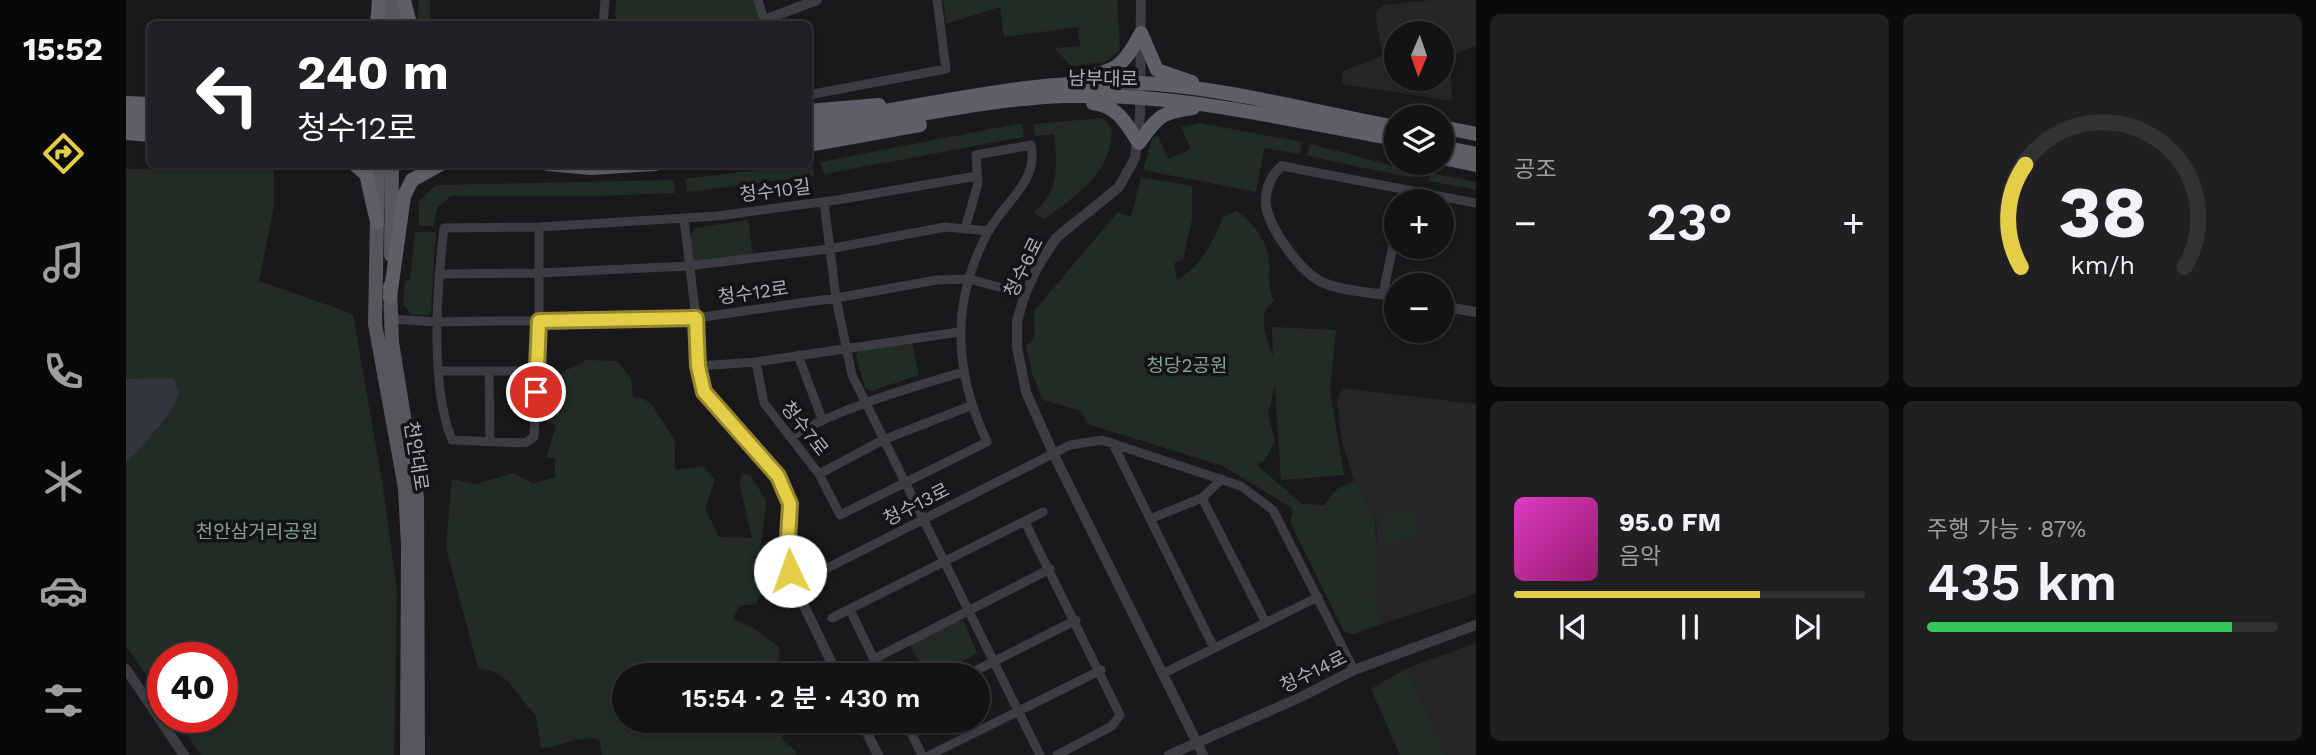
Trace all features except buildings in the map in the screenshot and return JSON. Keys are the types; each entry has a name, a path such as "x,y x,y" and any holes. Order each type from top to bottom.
{"highway":[{"path":"377,21 379,0"},
{"path":"402,0 409,21"},
{"path":"1045,92 1117,68 1127,60 1141,33"},
{"path":"1141,33 1157,70 1231,102"},
{"name":"남부대로","path":"812,122 972,97 1140,90 1231,102 1329,121 1384,136"},
{"path":"1045,92 1109,106 1123,116 1139,143 1166,112 1231,102"},
{"name":"남부대로","path":"812,132 985,106 1045,92"},
{"path":"812,111 972,97"},
{"path":"126,103 147,104"},
{"path":"812,144 902,130 985,106"},
{"path":"126,113 147,115"},
{"path":"1329,121 1384,120"},
{"path":"1329,121 1384,144"},
{"name":"남부대로","path":"1329,121 1384,126"},
{"path":"126,123 147,125"},
{"path":"1454,129 1476,134"},
{"path":"126,134 147,135"},
{"path":"1454,137 1476,142"},
{"path":"1454,150 1476,154"},
{"path":"1454,161 1476,165"},
{"path":"359,168 366,174 377,222"},
{"path":"390,297 404,196 412,180 434,168"}],"main road":[{"path":"386,21 387,0"},
{"path":"400,21 402,0"},
{"name":"천안대로","path":"378,168 375,324 405,488 408,546 407,755"},
{"name":"천안대로","path":"392,168 391,319 417,497 418,755"}],"street":[{"path":"603,21 605,0"},
{"path":"758,0 764,21"},
{"path":"766,21 817,0"},
{"path":"812,94 946,69 937,0"},
{"name":"남부대로","path":"1140,90 1141,0"},
{"name":"청수6로","path":"1140,90 1139,143 1135,158 1119,187 1056,238 1025,294 1017,321 1021,373 1053,453 1203,755"},
{"path":"904,483 987,442 970,406 959,332 969,279 989,231 1028,179 1034,157 1031,145 976,155 978,183 965,229"},
{"path":"1390,259 1382,294 1323,283 1304,271 1281,240 1266,207 1273,174 1283,166 1400,189"},
{"name":"청수10길","path":"439,371 437,322 444,228 538,227 684,219 824,202 977,176"},
{"path":"1454,199 1476,203"},
{"path":"824,202 845,349 863,402 1040,755"},
{"path":"684,219 696,318 698,366 704,392 749,441 785,491 790,504 787,557 794,585 832,663"},
{"path":"537,371 439,371 452,440 525,443 534,437 537,371 539,321 538,227"},
{"path":"439,274 688,267 829,249 945,228 989,231"},
{"name":"청수12로","path":"391,319 437,322 696,318 836,298 937,279 969,279 1025,294"},
{"path":"1454,308 1476,312"},
{"path":"698,366 756,362 959,332"},
{"name":"청수7로","path":"798,355 822,419 863,402 963,372"},
{"name":"청수7로","path":"756,362 764,404 819,474 840,515 904,483"},
{"path":"489,372 490,442"},
{"name":"청수7로","path":"819,474 883,440 970,406"},
{"path":"790,437 822,419"},
{"path":"1053,453 1087,440 1102,440 1223,479 1252,492 1273,510 1354,670"},
{"path":"1113,444 1214,648"},
{"name":"청수13로","path":"794,585 1053,453"},
{"path":"1150,519 1202,498 1223,479"},
{"path":"1202,498 1266,623"},
{"path":"832,618 1043,512"},
{"path":"1025,522 1101,670 1120,715 1112,726 1057,755"},
{"path":"874,659 1049,569"},
{"path":"1162,674 1318,597"},
{"path":"850,610 876,663"},
{"path":"989,663 1076,620"},
{"name":"청수14로","path":"1169,755 1301,697 1354,670 1476,625"},
{"path":"126,669 184,755"},
{"path":"930,755 1101,670"},
{"path":"867,733 878,755"},
{"path":"911,733 922,755"}],"shaded area":[{"path":"1432,0 1476,0 1476,46 1454,54 1454,21 1384,21 1384,90 1342,84 1343,71 1383,56 1375,13 1383,5"},
{"path":"1387,91 1452,91 1452,101"},
{"path":"174,378 179,394 176,401 156,430 126,462 126,379"},
{"path":"1342,388 1476,404 1476,594 1381,624 1373,600 1378,556 1376,525 1374,514 1354,481 1341,438 1337,400"},
{"path":"1476,643 1476,755 1446,755 1407,668"}],"green space":[{"path":"419,0 430,0 430,21 417,21"},
{"path":"616,0 755,0 761,21 615,21"},
{"path":"943,0 1117,0 1120,50 1105,62 1071,66 1054,48 1080,46 1078,27 1004,37 1000,7 946,24"},
{"path":"1103,118 1112,128 1110,144 1106,158 1091,181 1045,219 1033,213 1042,205 1052,187 1056,156 1054,134 1035,136 1033,124"},
{"path":"1022,123 1024,137 824,174 820,162"},
{"path":"1200,123 1302,142 1300,154 1264,148 1256,192 1143,170 1152,139 1158,136 1168,159 1191,149 1181,127"},
{"path":"1310,144 1384,163 1384,172 1307,156"},
{"path":"812,161 814,176 687,192 685,179 775,168 812,168"},
{"name":"천안삼거리공원","path":"126,169 274,170 274,207 259,281 353,314 383,487 397,591 394,755 201,755 186,733 238,733 238,642 147,642 147,676 126,646"},
{"path":"1430,175 1440,175 1476,182 1476,190 1429,181"},
{"name":"청당2공원","path":"1141,177 1192,186 1192,219 1183,260 1174,263 1177,281 1193,268 1205,253 1223,217 1236,211 1248,220 1258,233 1268,254 1269,286 1274,301 1265,313 1264,327 1273,356 1272,327 1336,330 1330,391 1344,475 1281,480 1275,386 1268,414 1275,441 1265,460 1257,465 1302,504 1324,505 1337,489 1354,481 1374,514 1378,556 1374,600 1381,624 1354,634 1344,632 1290,522 1293,509 1223,466 1088,424 1081,411 1043,400 1032,373 1026,346 1035,337 1034,311 1118,212 1131,217"},
{"path":"674,180 675,193 451,196 438,207 433,226 419,226 419,201 436,185"},
{"path":"748,220 753,256 695,263 691,261 689,238 695,228"},
{"path":"415,232 436,232 431,311 428,315 412,315 403,304 405,281 410,280"},
{"path":"912,342 919,375 871,391 865,388 856,356 858,351"},
{"path":"586,360 617,361 631,378 633,397 644,399 652,405 675,441 675,470 703,466 715,480 705,508 719,537 752,538 739,482 743,473 750,475 766,500 760,552 765,585 756,604 739,606 733,619 754,628 779,647 780,663 612,663 612,733 782,733 782,740 796,751 796,755 602,755 599,740 592,738 541,748 536,715 499,674 478,668 446,548 452,479 476,484 514,473 533,484 555,477 555,459 546,457 556,426 543,419 553,412 554,377"},
{"path":"1411,507 1419,534 1387,545 1377,517"},
{"path":"958,620 964,622 977,653 959,663 920,663 909,643"},
{"path":"1407,668 1446,755 1400,755 1371,689"}],"route":[{"path":"536,392 539,321 696,318 698,366 704,392 713,406 749,441 778,476 790,504 787,557 790,571"}]}
